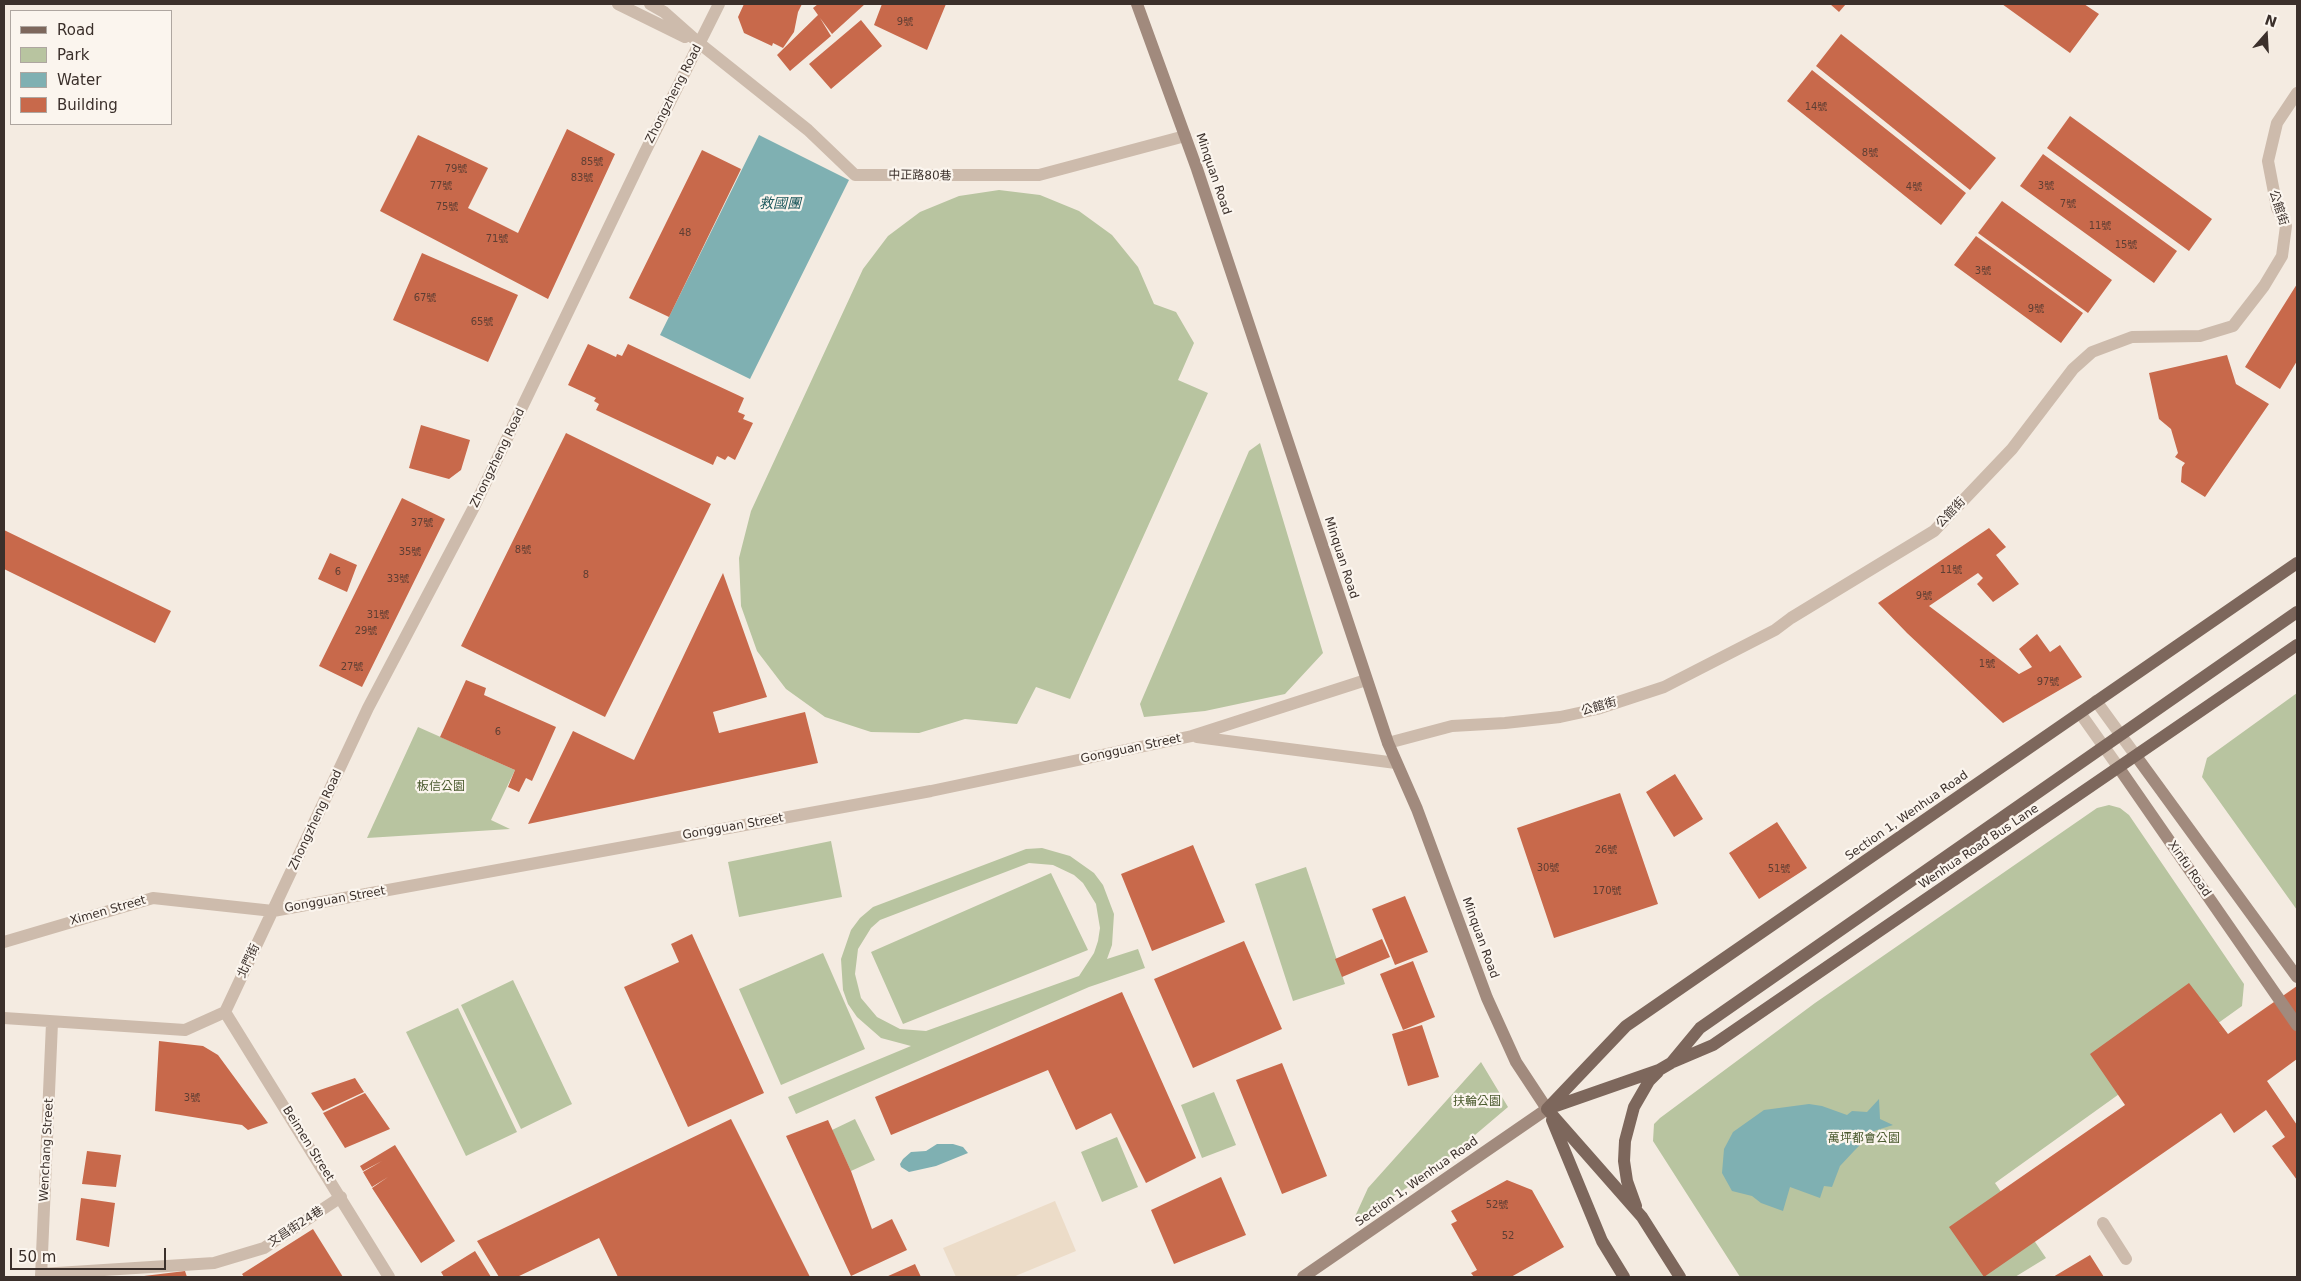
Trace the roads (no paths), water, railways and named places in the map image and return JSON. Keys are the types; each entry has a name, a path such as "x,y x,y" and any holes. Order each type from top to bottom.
{"main road":[{"name":"Minquan Road","path":"1137,4 1168,84 1388,743 1417,809 1487,998 1516,1062 1548,1108 1642,1217 1680,1277"},
{"name":"Section 1, Wenhua Road","path":"1303,1277 1548,1108 1626,1026 2297,563"},
{"name":"Section 1, Wenhua Road","path":"1548,1108 1660,1070 1671,1063 1700,1028 2297,612"},
{"name":"Wenhua Road Bus Lane","path":"1671,1063 1713,1046 2297,646"},
{"name":"Xinfu Road","path":"2136,756 2297,977"},
{"name":"Xinfu Road","path":"2119,768 2297,1026"},
{"path":"1642,1217 1633,1200 1627,1181 1624,1161 1625,1141 1634,1107 1649,1082 1660,1070"},
{"name":"Minquan Road","path":"1548,1108 1602,1241 1624,1277"}],"street":[{"path":"618,4 699,44"},
{"path":"650,4 664,12 699,44"},
{"name":"Zhongzheng Road","path":"273,911 368,708 474,507 719,4"},
{"name":"中正路80巷","path":"699,44 808,130 855,175 1039,175 1185,136"},
{"name":"公館街","path":"1388,743 1452,726 1560,717 1597,709 1664,687 1775,630 1934,531 2012,449 2073,369 2092,352 2132,337 2200,336 2233,326 2264,286 2282,256 2286,226 2277,208 2268,161 2277,123 2297,93"},
{"path":"1192,736 1366,680"},
{"name":"Xinfu Road","path":"2096,701 2136,756"},
{"name":"Xinfu Road","path":"2080,713 2119,768"},
{"path":"1192,736 1396,762"},
{"name":"Gongguan Street","path":"273,911 931,791 1192,736"},
{"name":"Ximen Street","path":"4,942 153,898 273,911"},
{"name":"北門街","path":"225,1012 273,911"},
{"path":"4,1018 52,1023 185,1030 225,1012"},
{"name":"Beimen Street","path":"225,1012 389,1277"},
{"name":"Wenchang Street","path":"41,1276 52,1023"},
{"name":"文昌街24巷","path":"41,1276 214,1263 264,1248 341,1197"},
{"path":"2103,1223 2126,1259"}],"water":[{"name":"救國團","path":"759,135 849,180 750,379 660,335"},
{"path":"1879,1099 1880,1119 1893,1125 1874,1131 1854,1151 1840,1166 1832,1187 1824,1186 1820,1198 1790,1187 1783,1211 1761,1203 1752,1196 1732,1191 1722,1173 1724,1149 1733,1132 1764,1110 1809,1104 1822,1106 1847,1115 1852,1111 1867,1112"},
{"path":"937,1144 953,1144 963,1147 968,1153 936,1166 909,1172 901,1167 900,1164 903,1159 911,1152 926,1151"}],"park label":[{"name":"板信公園","path":"441,787"},
{"name":"扶輪公園","path":"1477,1102"},
{"name":"萬坪都會公園","path":"1864,1139"}]}
